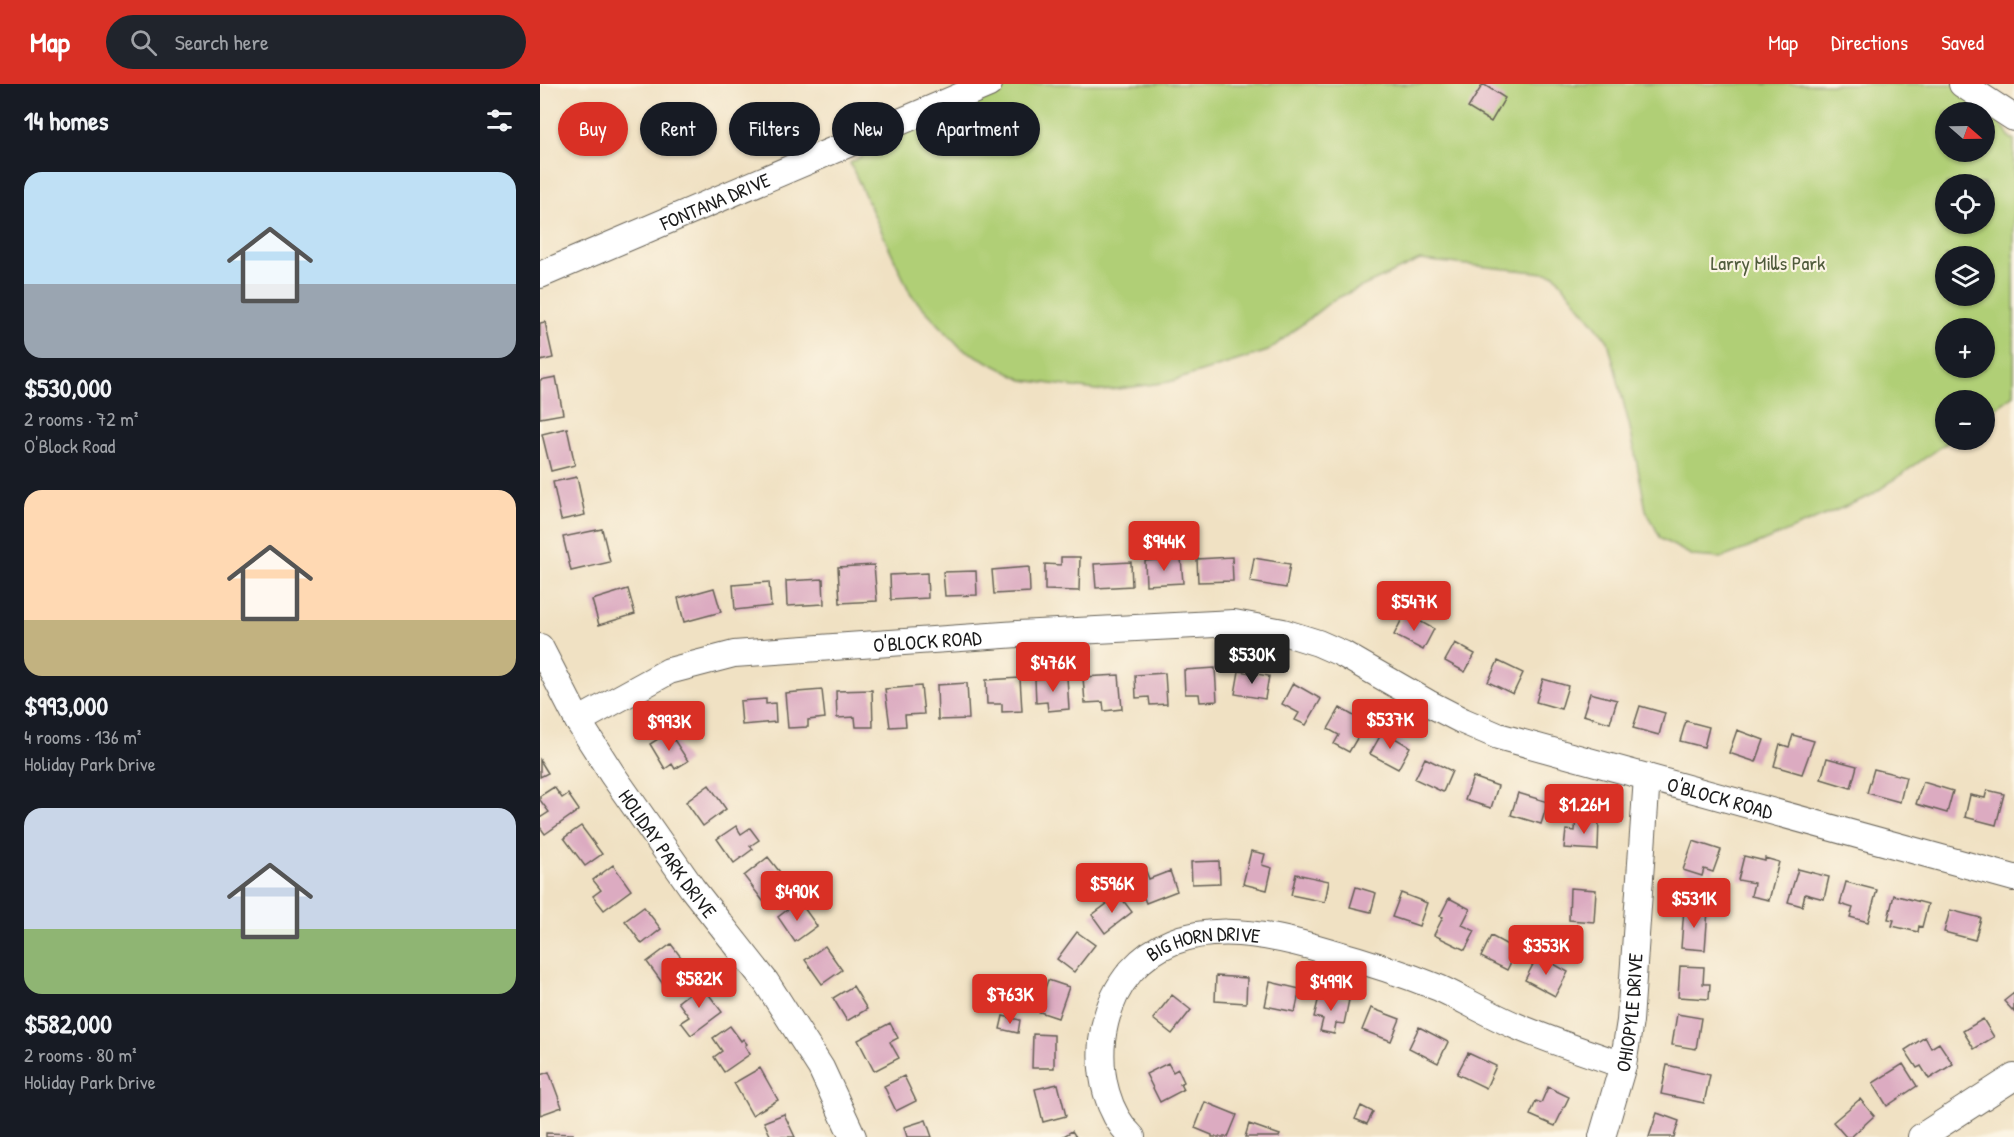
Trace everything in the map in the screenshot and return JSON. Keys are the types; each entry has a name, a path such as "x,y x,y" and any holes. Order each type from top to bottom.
{"street":[{"name":"FONTANA DRIVE","path":"540,274 989,84"},
{"path":"1962,84 2014,118"},
{"name":"O'BLOCK ROAD","path":"578,721 669,671 734,654 1018,634 1234,623 1283,632 1318,643 1343,654 1428,703 1498,736 2014,878"},
{"path":"540,647 578,721"},
{"name":"HOLIDAY PARK DRIVE","path":"578,721 612,774 692,888 766,982 821,1068 853,1137"},
{"name":"OHIOPYLE DRIVE","path":"1602,1137 1623,1065 1630,1021 1647,777"},
{"name":"BIG HORN DRIVE","path":"1132,1137 1108,1099 1102,1076 1101,1051 1104,1025 1112,1001 1125,978 1142,959 1165,945 1188,936 1233,932 1272,936 1353,958 1441,989 1516,1026 1623,1065"},
{"path":"1922,1137 2014,1077"}],"green space":[{"name":"Larry Mills Park","path":"990,84 1974,84 1986,102 1935,102 1935,162 1995,162 1995,115 2011,139 2014,139 2014,395 1995,409 1995,390 1935,390 1937,450 1870,496 1721,558 1693,556 1661,539 1646,510 1630,428 1608,341 1554,274 1420,260 1333,300 1268,351 1169,382 1103,391 1023,380 961,348 911,295 850,163 862,156 904,156 904,133 916,126 916,156 1040,156 1040,102 958,102"}],"building":[{"path":"1483,84 1505,98 1491,122 1468,108"},
{"path":"545,322 553,358 540,361 540,323"},
{"path":"556,377 563,414 540,418 540,380"},
{"path":"567,428 575,465 551,471 542,434"},
{"path":"577,477 585,515 561,520 553,482"},
{"path":"602,529 610,562 571,571 563,537"},
{"path":"1061,557 1080,557 1079,591 1045,590 1045,564 1061,565"},
{"path":"1232,557 1233,581 1198,582 1197,559"},
{"path":"1181,558 1183,583 1146,585 1145,561"},
{"path":"1254,558 1290,564 1286,588 1250,582"},
{"path":"1131,562 1132,586 1096,588 1094,564"},
{"path":"874,565 877,601 840,603 838,567"},
{"path":"1029,567 1030,592 994,594 992,570"},
{"path":"976,571 977,595 945,596 943,572"},
{"path":"927,573 928,598 891,600 890,575"},
{"path":"823,579 824,604 787,606 786,581"},
{"path":"769,582 771,606 735,610 733,585"},
{"path":"714,588 721,612 684,622 678,598"},
{"path":"628,589 635,614 599,625 592,600"},
{"path":"1405,613 1434,629 1423,650 1394,635"},
{"path":"1455,643 1475,654 1465,672 1445,661"},
{"path":"1498,661 1523,673 1513,694 1488,682"},
{"path":"1215,668 1217,701 1200,702 1199,694 1185,694 1184,670"},
{"path":"1239,671 1269,676 1265,699 1235,694"},
{"path":"1165,673 1167,704 1150,705 1149,697 1136,698 1135,675"},
{"path":"1119,675 1122,709 1104,711 1103,702 1085,703 1083,677"},
{"path":"1067,677 1069,709 1048,711 1047,702 1036,703 1035,679"},
{"path":"1020,678 1022,711 1002,712 1002,704 987,704 986,680"},
{"path":"1543,679 1568,686 1561,709 1536,702"},
{"path":"967,683 969,719 938,720 937,685"},
{"path":"1293,683 1321,699 1306,725 1295,720 1299,713 1282,704"},
{"path":"921,686 924,714 905,715 906,726 890,727 885,689"},
{"path":"822,690 825,718 808,720 808,727 788,728 785,693"},
{"path":"872,690 873,727 856,727 855,717 837,718 836,691"},
{"path":"1590,693 1617,700 1610,723 1583,715"},
{"path":"766,699 766,704 775,703 776,722 742,725 740,701"},
{"path":"1640,706 1665,713 1659,735 1633,728"},
{"path":"1340,708 1366,723 1349,752 1334,744 1339,735 1328,729"},
{"path":"1686,721 1709,727 1704,747 1680,741"},
{"path":"1737,730 1764,740 1756,762 1729,753"},
{"path":"1383,731 1410,747 1398,769 1370,754"},
{"path":"669,732 688,761 675,769 672,764 665,769 650,744"},
{"path":"1793,735 1814,741 1802,774 1774,766 1780,744 1789,747"},
{"path":"1425,758 1452,771 1443,792 1415,779"},
{"path":"1827,758 1857,766 1851,788 1821,779"},
{"path":"540,760 548,773 540,777"},
{"path":"1874,769 1906,777 1900,802 1867,793"},
{"path":"1473,777 1498,786 1491,808 1465,800"},
{"path":"1923,782 1953,791 1947,813 1916,804"},
{"path":"709,785 726,809 703,826 686,802"},
{"path":"554,787 562,798 568,794 579,810 545,834 540,827 540,818 549,812 540,800 540,796"},
{"path":"1987,790 2004,794 1996,825 1965,817 1970,795 1985,798"},
{"path":"1518,793 1548,802 1541,824 1511,815"},
{"path":"1576,817 1599,819 1598,850 1564,848 1566,830 1575,831"},
{"path":"581,826 602,854 585,866 564,838"},
{"path":"736,826 741,834 750,828 759,840 750,846 753,849 734,863 717,839"},
{"path":"1693,841 1721,850 1713,872 1704,869 1702,876 1683,870"},
{"path":"1251,851 1265,854 1262,865 1272,868 1267,890 1243,884"},
{"path":"1744,856 1779,862 1769,900 1751,896 1754,883 1738,880"},
{"path":"768,857 791,886 766,905 744,876"},
{"path":"1219,861 1220,883 1192,884 1191,862"},
{"path":"613,865 631,890 604,910 593,896 601,890 593,880"},
{"path":"1144,866 1149,879 1170,871 1177,891 1146,903 1133,870"},
{"path":"1798,869 1829,877 1824,899 1805,894 1802,906 1788,902"},
{"path":"1296,874 1329,881 1325,902 1291,895"},
{"path":"1846,882 1877,890 1868,922 1850,917 1853,908 1840,904"},
{"path":"1356,887 1376,893 1371,912 1350,907"},
{"path":"1570,888 1596,890 1594,922 1569,920"},
{"path":"1401,893 1427,903 1419,926 1392,917"},
{"path":"1119,895 1132,912 1105,933 1092,915"},
{"path":"1894,895 1928,904 1922,927 1919,926 1918,932 1892,926 1894,920 1888,919"},
{"path":"1449,898 1470,909 1462,925 1475,931 1465,950 1434,935"},
{"path":"799,901 817,926 795,942 778,917"},
{"path":"644,907 661,929 642,944 625,921"},
{"path":"1684,908 1708,910 1705,950 1681,948"},
{"path":"1950,910 1981,918 1975,940 1944,932"},
{"path":"1077,932 1095,945 1074,972 1057,959"},
{"path":"1491,936 1517,950 1507,970 1481,957"},
{"path":"671,944 693,973 668,991 647,962"},
{"path":"825,946 842,970 822,984 805,960"},
{"path":"1538,955 1568,972 1555,996 1525,980"},
{"path":"1680,966 1704,967 1703,984 1710,984 1709,999 1678,997"},
{"path":"1216,976 1247,978 1246,1003 1215,1001"},
{"path":"1048,980 1069,987 1058,1018 1037,1011"},
{"path":"1270,982 1300,989 1295,1012 1265,1006"},
{"path":"701,984 722,1012 691,1035 681,1022 689,1017 678,1002"},
{"path":"853,986 867,1009 847,1021 833,998"},
{"path":"1320,993 1349,1000 1344,1024 1336,1023 1334,1034 1320,1031 1323,1019 1314,1017"},
{"path":"2014,993 2014,1012 2004,1001"},
{"path":"1172,995 1191,1010 1172,1034 1153,1019"},
{"path":"1371,1008 1400,1019 1391,1041 1362,1030"},
{"path":"1677,1014 1701,1018 1696,1049 1672,1045"},
{"path":"1003,1016 1020,1020 1018,1033 1000,1029"},
{"path":"1983,1019 1994,1037 1974,1049 1963,1031"},
{"path":"890,1023 898,1038 890,1042 899,1058 874,1071 858,1040"},
{"path":"730,1026 741,1041 743,1039 747,1044 745,1046 750,1054 724,1072 714,1057 722,1051 713,1038"},
{"path":"1419,1027 1448,1042 1438,1063 1409,1048"},
{"path":"1033,1034 1054,1035 1054,1068 1032,1068"},
{"path":"1925,1037 1931,1048 1939,1043 1953,1064 1929,1079 1921,1066 1917,1068 1905,1050"},
{"path":"1468,1053 1496,1066 1486,1088 1457,1074"},
{"path":"1168,1063 1173,1072 1178,1069 1184,1082 1180,1084 1183,1090 1160,1102 1146,1074"},
{"path":"1903,1064 1917,1086 1887,1106 1873,1083"},
{"path":"1667,1065 1710,1075 1704,1103 1661,1094"},
{"path":"760,1068 778,1100 752,1115 734,1083"},
{"path":"549,1072 562,1107 540,1115 540,1075"},
{"path":"904,1076 916,1101 896,1111 884,1086"},
{"path":"1058,1084 1066,1116 1043,1122 1035,1089"},
{"path":"1548,1087 1569,1097 1555,1126 1530,1115 1536,1101 1541,1103"},
{"path":"1860,1099 1874,1116 1851,1137 1846,1137 1833,1122"},
{"path":"1205,1102 1237,1115 1228,1137 1212,1137 1195,1128"},
{"path":"1361,1106 1373,1112 1367,1124 1355,1119"},
{"path":"1657,1113 1679,1121 1674,1137 1649,1137"},
{"path":"784,1114 795,1137 771,1137 764,1122"},
{"path":"926,1120 932,1137 907,1137 904,1127"},
{"path":"1249,1124 1280,1135 1279,1137 1245,1137"},
{"path":"1072,1131 1076,1137 1062,1137"},
{"path":"546,1133 573,1134 572,1137 546,1137"}]}
